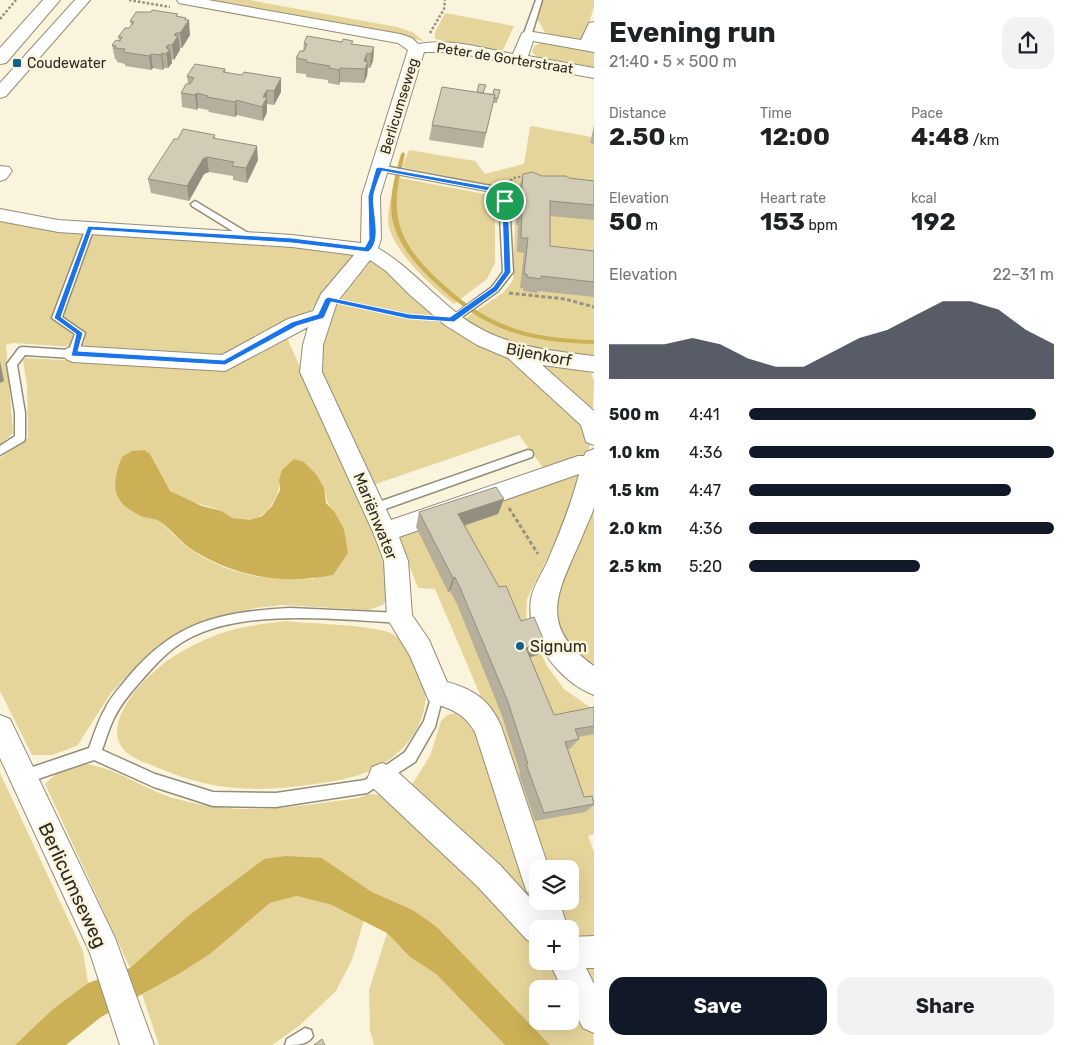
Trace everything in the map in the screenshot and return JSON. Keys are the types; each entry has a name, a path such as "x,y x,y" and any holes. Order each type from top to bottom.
{"main road":[{"path":"0,42 34,0"},
{"path":"0,59 52,0"}],"street":[{"path":"0,93 83,0"},
{"name":"Peter de Gorterstraat","path":"184,0 400,39 407,41 416,49 431,46 452,47 594,73"},
{"path":"519,59 527,36 591,47 594,26"},
{"name":"Berlicumseweg","path":"368,250 372,239 371,196 383,169 416,49"},
{"path":"0,215 58,226 292,241 368,250"},
{"name":"Mariënwater","path":"368,250 325,308 313,345 311,372 385,532 396,561 400,618 420,649 438,692"},
{"name":"Bijenkorf","path":"368,250 392,266 417,290 484,340 514,352 594,364"},
{"path":"74,354 225,363 325,308"},
{"path":"514,352 593,424"},
{"path":"385,532 578,465 593,462 583,505 544,598 544,618 553,644 568,663 594,682"},
{"path":"438,692 457,697 477,708 487,726 531,860"},
{"name":"Berlicumseweg","path":"0,728 104,949 135,1039"},
{"path":"382,777 489,876 530,920"},
{"path":"579,953 594,952"},
{"path":"570,970 594,1017"}],"lane":[{"path":"527,36 532,28 532,20 539,0"},
{"path":"383,169 491,189 503,196 505,201 508,272 495,289 455,317"},
{"path":"195,204 250,238"},
{"path":"0,451 20,438 20,413 12,364 22,351 74,354 80,333 57,318 90,228"},
{"path":"374,508 528,454"},
{"path":"94,753 109,713 126,688 156,655 183,635 224,620 272,615 323,613 400,618"},
{"path":"23,778 94,753 154,780 213,799 276,800 367,786 410,757 430,723 438,692"}],"path":[{"path":"0,20 16,0"},
{"path":"428,35 444,9 444,0"},
{"path":"497,192 513,178 532,175"},
{"path":"495,289 509,293 580,302 594,307"},
{"path":"325,308 409,316 455,317"},
{"path":"500,493 552,577"}],"shaded area":[{"path":"199,0 249,0 397,27 412,32 424,41"},
{"path":"543,0 594,0 594,7 584,38 581,40 548,37 537,19"},
{"path":"445,13 514,26 502,52 435,39 435,32"},
{"path":"541,43 594,50 594,70 540,60 532,52 534,46"},
{"path":"530,127 591,137 590,143 594,144 594,356 507,344 466,325 466,318 504,292 513,280 516,190 402,167 409,150 475,161 485,174 524,164"},
{"path":"395,177 495,196 495,263 487,279 454,304 424,278 404,255 390,231 388,215"},
{"path":"0,222 354,252 353,257 326,288 306,318 293,316 225,357 13,343 6,345 13,433 0,445"},
{"path":"369,258 406,286 457,333 511,357 587,429 590,444 587,458 544,469 519,435 370,486 319,373 319,359 331,309"},
{"path":"287,338 367,517 389,579 390,593 383,605 368,610 283,605 255,608 189,627 164,642 145,657 111,693 77,746 52,755 32,755 0,691 0,458 28,438 27,386 23,360 26,358 228,369","holes":["150,454 171,491 190,501 222,511 231,518 240,521 258,517 265,512 276,497 279,489 279,480 304,462 320,482 327,502 334,511 314,579 281,579 237,572 208,560 193,551 158,520"]},
{"path":"540,365 590,370 594,381 593,408 589,411"},
{"path":"144,450 150,454 170,491 202,506 222,511 232,518 250,520 262,516 272,506 280,490 279,480 282,470 294,459 304,462 316,474 324,488 326,503 334,511 344,529 348,553 333,575 297,579 279,579 244,573 210,560 189,548 159,521 131,511 119,499 115,484 122,457 132,451"},
{"path":"582,470 573,506 527,599 526,621 547,666 564,689 594,710 594,834 588,836 594,852 594,988 579,965 579,920 559,920 556,910 579,910 579,860 539,860 496,732 435,589 418,588 397,535"},
{"path":"594,488 594,674 575,659 553,619 568,556"},
{"path":"284,621 377,629 392,634 406,646 422,674 426,699 421,721 416,731 394,756 376,768 357,776 294,787 254,789 234,788 196,781 144,762 125,751 119,741 117,730 124,708 148,677 169,659 200,642 224,632"},
{"path":"459,712 473,717 529,876 529,905 411,786 430,756 441,721 447,715"},
{"path":"81,764 104,768 177,799 224,808 268,809 358,798 369,794 380,795 395,804 472,875 529,939 529,970 557,970 565,980 529,980 529,1023 437,927 413,910 372,892 322,858 264,859 188,916 130,968 45,784 58,772"},
{"path":"0,773 83,951 88,983 53,1009 15,1045 0,1045"},
{"path":"286,856 322,858 372,892 413,910 437,927 529,1023 529,1030 536,1030 550,1045 505,1045 436,974 410,957 387,933 332,905 297,896 270,903 210,954 101,1017 66,1045 15,1045 53,1009 88,983 130,968 188,916 264,859"},
{"path":"297,896 332,905 364,920 352,960 336,991 299,1026 272,1045 159,1045 142,994 210,954 270,903"},
{"path":"534,910 541,910 544,920"},
{"path":"387,933 410,957 436,974 505,1045 374,1045 370,1030 369,990"},
{"path":"579,1000 590,1023 594,1045 550,1045 536,1030 579,1030"}],"building":[{"path":"152,10 178,14 176,16 189,20 180,33 174,35 178,36 172,45 168,45 166,48 170,49 166,54 151,54 149,56 123,52 125,49 115,48 116,46 112,45 116,40 120,41 122,37 118,37 125,28 129,28 134,22 130,21 136,12 151,12"},
{"path":"307,36 342,42 343,39 353,41 351,44 374,47 371,54 367,53 364,61 368,62 365,69 340,68 339,70 296,58 300,51 304,51 307,44 304,43"},
{"path":"195,64 225,69 223,72 242,75 244,72 281,78 274,91 267,90 263,97 267,97 262,107 236,100 235,102 207,97 197,93 195,95 181,93 186,84 190,84 194,78 187,76"},
{"path":"479,84 486,85 483,93 477,92"},
{"path":"442,87 495,95 486,133 432,125"},
{"path":"494,89 500,90 498,98 494,98"},
{"path":"183,129 215,135 213,138 257,146 246,168 232,166 234,162 207,157 203,159 187,186 148,179 174,139 178,139"},
{"path":"532,172 542,176 566,176 594,181 594,205 550,201 550,246 594,251 594,282 541,276 541,279 527,277 527,274 524,274 528,238 521,238 522,211 520,210 523,174"},
{"path":"496,487 504,499 458,514 499,587 506,586 521,621 534,617 545,643 526,648 554,715 594,707 594,726 575,729 579,739 565,742 584,797 592,796 594,804 544,813 526,764 528,764 508,702 455,577 453,578 419,512"},
{"path":"322,1039 325,1045 314,1045"}],"waterway":[{"path":"403,154 394,193 395,217 403,240 427,272 464,305 502,327 545,339 594,342"}],"place":[{"name":"Coudewater","path":"17,63"},
{"name":"Signum","path":"520,646"}],"route":[{"path":"379,168 491,189 503,196 505,201 508,272 495,289 452,320 409,316 328,299 321,316 295,324 225,363 74,354 80,333 57,318 90,228 292,241 368,250 372,239 371,196 379,168"}]}
